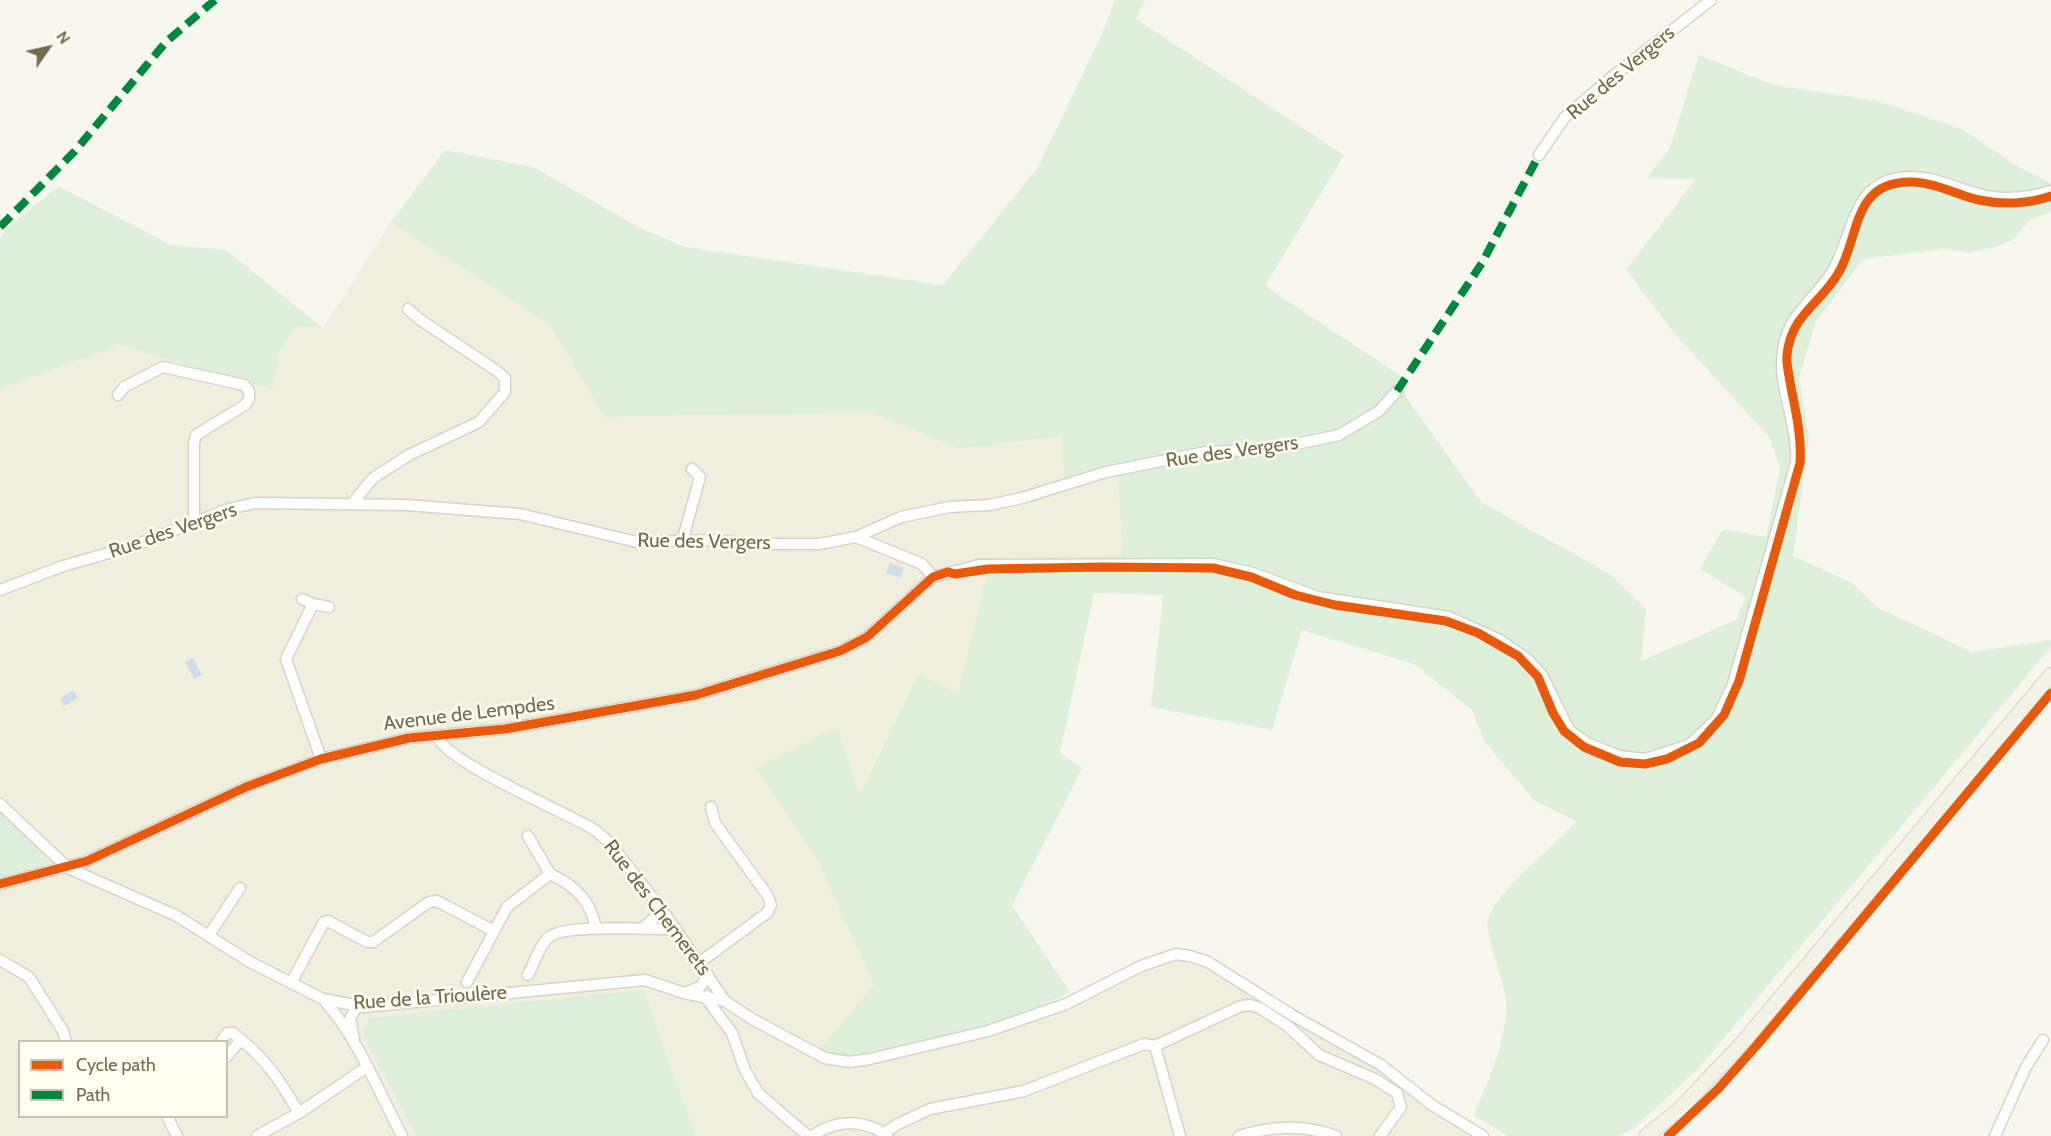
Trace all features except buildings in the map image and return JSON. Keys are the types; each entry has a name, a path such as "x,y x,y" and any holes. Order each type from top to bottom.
{"main road":[{"path":"1646,1136 1680,1109 1744,1041 2051,675"}],"street":[{"name":"Rue des Vergers","path":"1539,155 1565,117 1612,77 1711,0"},
{"path":"856,537 922,564 933,577 980,565 1205,563 1245,571 1318,597 1431,613 1480,629 1526,658 1542,675 1562,721 1569,730 1587,743 1619,756 1645,759 1679,750 1710,727 1721,712 1732,687 1796,463 1796,433 1782,367 1784,341 1802,308 1824,284 1835,267 1855,212 1875,189 1905,177 1920,177 1996,197 2033,196 2051,191"},
{"path":"352,504 373,478 409,455 478,422 505,392 505,378 497,371 419,319 408,309"},
{"path":"118,395 124,387 163,367 244,385 249,392 249,399 245,405 196,435 194,443 194,522"},
{"name":"Rue des Vergers","path":"0,590 63,567 130,547 229,509 255,503 406,505 520,514 637,542 718,540 749,544 819,543 856,537 901,517 950,507 989,505 1022,498 1117,470 1206,452 1273,449 1339,435 1379,411 1397,391"},
{"path":"682,542 699,477 692,469"},
{"name":"Avenue de Lempdes","path":"0,884 68,868 87,861 246,787 321,759 379,744 437,735 526,726 696,695 840,651 867,637 933,577"},
{"path":"321,759 286,659 308,601 329,607"},
{"name":"Rue des Chemerets","path":"437,735 444,748 479,770 596,830 610,843 663,911 725,1000 752,1019 811,1052 849,1062 988,1031 1065,1004 1141,966 1176,954 1208,962 1292,1015 1381,1065 1432,1105 1483,1136"},
{"name":"Rue de la Trioulère","path":"0,804 68,868 157,905 250,962 323,999 357,1006 645,980 684,993 725,1000"},
{"path":"699,963 767,913 771,905 768,896 715,823 711,807"},
{"path":"528,836 550,874 563,880 589,904 596,929"},
{"path":"87,861 90,873 96,881"},
{"path":"467,982 507,907 550,874"},
{"path":"209,935 240,888"},
{"path":"291,983 324,922 328,921 367,942 373,942 429,902 437,901 494,931"},
{"path":"641,929 663,911"},
{"path":"528,975 547,938 556,933 596,929 676,929"},
{"path":"0,960 29,977 63,1031 66,1040"},
{"path":"684,993 700,987 708,975"},
{"path":"717,988 705,998 732,1033 746,1070 758,1093 810,1136 831,1125 843,1122 859,1124 886,1135 898,1124 930,1109 1024,1091 1121,1051 1144,1044 1155,1046 1241,1006 1260,1008 1289,1027 1319,1055 1375,1079 1397,1093 1401,1107 1380,1136"},
{"path":"323,999 339,1017 355,1044 402,1136"},
{"path":"339,1017 342,1004"},
{"path":"355,1044 350,1019 357,1006"},
{"path":"222,1040 227,1034 232,1033 241,1040 274,1072 299,1113"},
{"path":"228,1055 241,1040"},
{"path":"1995,1136 2026,1067 2043,1040"},
{"path":"1155,1046 1180,1136"},
{"path":"257,1136 299,1113 367,1067"},
{"path":"168,1118 177,1136"},
{"path":"1239,1136 1276,1128 1295,1127 1336,1136"}],"shaded area":[{"path":"1115,0 1145,0 1136,19 1344,155 1265,286 1401,376 1406,397 1481,502 1610,574 1646,609 1641,661 1736,620 1746,597 1700,569 1723,529 1766,537 1780,467 1769,437 1676,335 1626,270 1696,179 1647,178 1670,148 1699,55 1773,85 1878,101 1962,129 2019,167 2051,183 2051,212 2030,220 2012,240 1992,248 1970,252 1943,249 1863,259 1816,321 1799,378 1809,437 1793,556 1852,583 1877,607 1971,652 2051,640 2051,647 1699,1068 1634,1128 1619,1136 1508,1136 1474,1115 1496,1060 1506,1016 1505,992 1489,936 1488,920 1493,908 1513,883 1576,821 1534,800 1484,741 1472,710 1414,664 1302,630 1272,730 1151,707 1163,595 1094,593 1060,753 1082,768 1012,906 1070,992 1018,1017 917,1044 836,1057 820,1049 874,985 817,860 756,768 837,727 860,794 918,674 958,693 990,559 1122,556 1118,474 1065,489 1062,436 959,449 871,412 604,417 550,325 391,222 445,150 533,167 642,229 685,247 943,285 1038,167 1102,34"},
{"path":"59,186 170,245 226,250 323,328 296,326 280,352 272,390 120,345 0,389 0,238 8,227"},
{"path":"391,222 550,325 604,417 872,412 959,449 1062,436 1118,474 1122,556 990,559 958,693 917,675 859,795 756,768 817,860 874,985 821,1049 1011,1027 1140,971 1180,959 1223,975 1396,1081 1470,1136 0,1136 0,389 120,345 271,390 280,352 296,326 323,328"},
{"path":"890,563 904,568 901,578 886,573"},
{"path":"193,658 202,675 194,679 185,662"},
{"path":"73,690 78,697 64,706 60,699"},
{"path":"0,811 52,857 49,863 0,877"},
{"path":"644,990 695,1136 416,1136 362,1033 370,1018"}],"marked path":[{"path":"0,227 75,151 166,42 215,0"},
{"path":"1397,391 1482,263 1539,155"}],"cycle path":[{"path":"0,884 87,861 246,787 321,759 409,738 505,729 696,695 840,651 867,637 933,577 948,572 955,574 988,569 1213,568 1251,577 1295,595 1335,605 1446,621 1478,633 1518,656 1538,677 1553,713 1564,731 1584,747 1620,762 1645,764 1667,759 1699,743 1724,715 1739,681 1800,463 1799,433 1787,362 1790,341 1800,319 1839,272 1868,200 1879,190 1893,184 1913,182 1997,203 2025,202 2051,196"},
{"path":"1668,1136 1718,1089 1757,1045 2051,693"}]}
